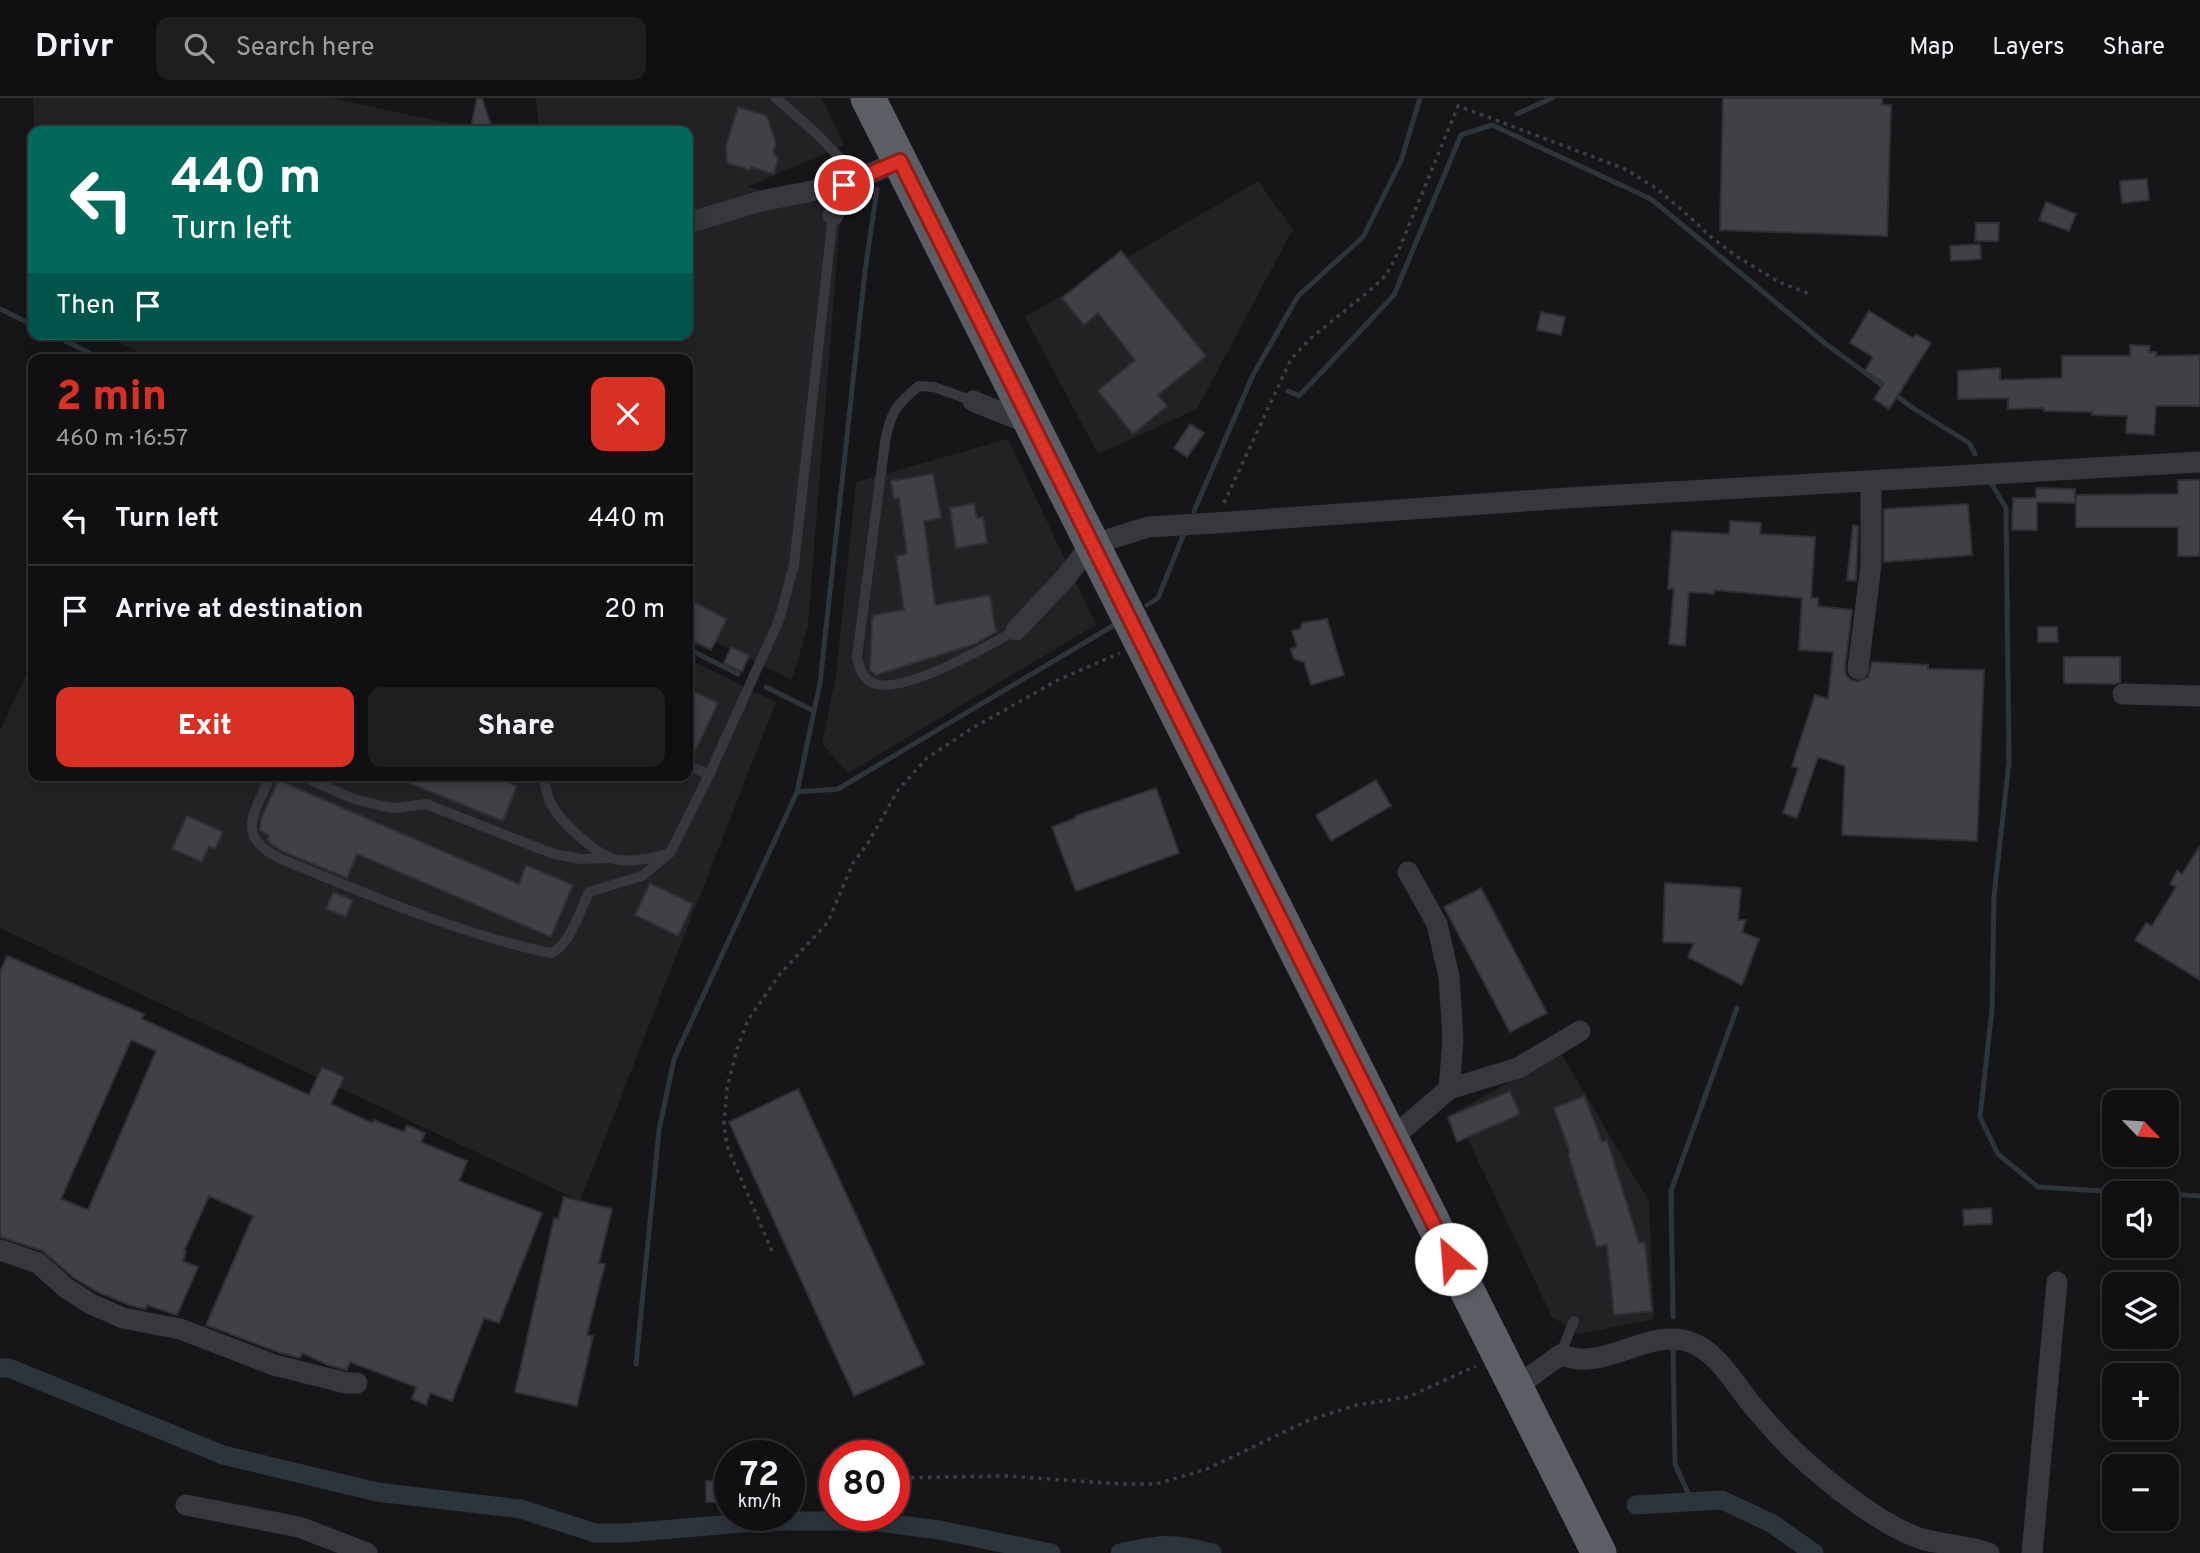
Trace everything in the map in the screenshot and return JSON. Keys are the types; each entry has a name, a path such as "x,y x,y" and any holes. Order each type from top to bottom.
{"highway":[{"path":"872,101 1030,424 1599,1553"}],"street":[{"path":"693,221 761,201 851,181 900,161"},
{"path":"833,215 851,181"},
{"path":"973,401 1030,424"},
{"path":"1016,630 1066,577 1091,545 1148,527 1525,500 2200,462"},
{"path":"1858,669 1871,565 1871,482"},
{"path":"2123,694 2200,696"},
{"path":"1408,872 1437,924 1448,977 1453,1039 1449,1089"},
{"path":"1391,1139 1449,1089 1518,1068 1580,1031"},
{"path":"0,1250 38,1263 74,1294 123,1318 180,1329 274,1365 346,1384 357,1384"},
{"path":"2032,1553 2057,1282"},
{"path":"1516,1387 1560,1355 1588,1359 1659,1341 1678,1339 1701,1347 1796,1452 1863,1507 1890,1525 1922,1539 1969,1546 1989,1553"},
{"path":"186,1505 299,1527 367,1553"}],"lane":[{"path":"776,98 817,134 851,181"},
{"path":"269,781 250,828 262,848 281,859 418,915 477,935 550,953 556,952 564,945 589,892 642,876 670,853 709,775 779,620 794,565 833,215"},
{"path":"973,401 926,385 919,386 900,402 892,413 857,657 860,670 868,681 878,685 909,682 976,653 1016,630"},
{"path":"693,767 709,775"},
{"path":"313,781 354,799 378,805 394,808 426,804 555,854 582,859 634,861 670,853"},
{"path":"545,781 551,804 587,843 609,858"},
{"path":"1560,1355 1574,1321"}],"path":[{"path":"1216,523 1290,359 1311,338 1374,287 1395,259 1458,106 1625,169 1656,188 1735,256 1779,282 1810,294"},
{"path":"772,1251 727,1146 724,1125 727,1088 748,1020 780,974 828,922 845,878 898,790 927,758 971,729 1058,680 1141,645"},
{"path":"910,1478 1005,1476 1156,1484 1207,1469 1309,1420 1357,1405 1408,1397 1500,1355"}],"shaded area":[{"path":"33,98 331,98 462,126 34,126"},
{"path":"536,98 822,98 844,145 747,187 841,208 808,625 792,680 693,630 693,354 142,354 115,340 693,340 693,126 539,126"},
{"path":"1258,181 1293,229 1197,409 1098,454 1025,317"},
{"path":"1008,439 1096,625 848,773 822,744 836,676 856,482"},
{"path":"693,661 776,702 580,1201 0,928 0,731 28,670 28,781 693,781"},
{"path":"1561,1053 1649,1202 1654,1319 1578,1334 1552,1317 1455,1112"}],"building":[{"path":"477,98 482,98 491,126 471,126"},
{"path":"1723,98 1882,98 1882,105 1891,105 1887,236 1720,230"},
{"path":"738,107 767,116 776,144 773,152 778,159 774,174 727,163 726,146"},
{"path":"2147,179 2149,200 2122,203 2120,181"},
{"path":"2046,202 2076,214 2069,231 2039,220"},
{"path":"1976,223 1999,223 1998,241 1975,241"},
{"path":"1980,244 1981,259 1951,261 1950,246"},
{"path":"1121,251 1206,356 1158,395 1167,406 1133,434 1098,391 1135,360 1098,313 1084,325 1062,298"},
{"path":"1869,311 1913,338 1916,334 1931,343 1889,409 1874,399 1884,383 1865,371 1873,357 1850,343"},
{"path":"1541,312 1565,317 1561,335 1537,330"},
{"path":"2130,345 2150,346 2149,352 2156,352 2156,356 2200,355 2200,406 2156,406 2154,435 2126,433 2127,416 2044,411 2044,408 2008,409 2008,398 1958,399 1958,371 2000,368 2000,380 2062,378 2062,356 2130,356"},
{"path":"1190,424 1204,433 1187,457 1174,448"},
{"path":"933,474 941,518 924,521 935,605 990,595 996,632 975,644 876,675 870,670 874,615 904,610 896,556 907,554 899,498 894,499 891,481"},
{"path":"2178,480 2200,480 2200,556 2178,556 2178,527 2076,527 2076,495 2178,494"},
{"path":"2036,488 2075,489 2075,503 2037,502 2037,530 2012,530 2013,498 2036,498"},
{"path":"974,503 977,518 983,517 987,543 956,548 950,508"},
{"path":"1968,504 1972,555 1884,562 1884,509"},
{"path":"1730,521 1761,523 1760,534 1815,537 1811,598 1818,598 1818,606 1852,610 1845,667 1846,675 1851,680 1857,682 1868,677 1872,662 1928,665 1928,669 1984,670 1977,841 1842,835 1845,766 1818,757 1797,818 1783,813 1798,768 1792,766 1815,695 1828,699 1833,652 1799,650 1802,598 1714,590 1714,594 1689,592 1685,646 1669,644 1674,589 1668,589 1672,531 1729,534"},
{"path":"1853,525 1858,526 1856,581 1847,580"},
{"path":"693,602 727,619 711,650 693,641"},
{"path":"1327,619 1344,675 1311,685 1304,662 1294,659 1291,649 1297,646 1292,631 1300,629 1302,623"},
{"path":"2038,627 2057,627 2058,642 2038,642"},
{"path":"731,647 749,655 742,672 724,663"},
{"path":"2064,657 2120,657 2120,682 2064,683"},
{"path":"693,690 718,703 693,756"},
{"path":"1376,780 1391,806 1331,841 1316,815"},
{"path":"278,781 280,781 519,884 526,865 573,885 551,937 357,854 347,878 271,844 267,840 269,836 260,830 261,819"},
{"path":"404,781 505,781 517,786 503,821"},
{"path":"1156,788 1179,853 1076,891 1052,827 1076,818 1075,816"},
{"path":"187,816 223,832 215,849 209,846 202,862 172,849"},
{"path":"2200,846 2200,980 2135,940 2146,923 2152,926 2176,887 2170,884 2177,871 2182,874"},
{"path":"650,883 693,904 678,936 635,915"},
{"path":"1665,883 1741,888 1738,920 1746,920 1742,932 1759,939 1742,985 1688,957 1694,943 1663,942"},
{"path":"1481,888 1547,1013 1510,1032 1444,907"},
{"path":"333,892 353,900 346,917 326,909"},
{"path":"7,956 144,1014 142,1019 309,1095 322,1067 344,1077 331,1104 372,1123 374,1120 404,1132 407,1125 425,1133 421,1142 467,1161 459,1181 542,1213 499,1323 484,1318 452,1401 430,1393 426,1405 412,1399 416,1387 350,1362 347,1370 302,1353 300,1358 206,1325 253,1216 209,1196 184,1251 183,1261 198,1267 177,1315 147,1305 146,1309 132,1306 98,1292 74,1278 43,1251 0,1237 0,972","holes":["131,1040 156,1051 88,1210 61,1199"]},
{"path":"798,1089 924,1364 854,1396 729,1122"},
{"path":"1510,1091 1520,1114 1457,1142 1448,1117"},
{"path":"1584,1096 1602,1142 1607,1140 1639,1243 1645,1242 1652,1311 1614,1315 1607,1244 1597,1247 1568,1153 1570,1152 1554,1108"},
{"path":"564,1197 612,1209 599,1263 605,1264 587,1335 593,1336 577,1406 515,1392 554,1218 558,1219"},
{"path":"1991,1208 1992,1224 1964,1225 1963,1210"},
{"path":"706,1481 714,1481 714,1502 706,1502"}],"waterway":[{"path":"1194,511 1253,375 1298,296 1363,237 1401,161 1420,98"},
{"path":"1517,114 1552,98"},
{"path":"1288,391 1299,396 1394,295 1461,135 1492,125 1651,199 1826,344 1913,408 1969,443 1975,454"},
{"path":"636,1364 659,1130 674,1059 797,792 820,683 865,271 877,189"},
{"path":"0,309 28,323"},
{"path":"64,340 91,354"},
{"path":"1991,483 2006,508 2009,762 1994,896 1992,1010 1980,1117 1998,1154 2038,1187 2102,1191"},
{"path":"1147,605 1158,598 1185,531"},
{"path":"797,792 838,789 1116,624"},
{"path":"693,652 738,674"},
{"path":"766,687 814,711"},
{"path":"1673,1317 1671,1191 1737,1008"},
{"path":"2179,1195 2200,1196"},
{"path":"1673,1345 1675,1464 1692,1502"},
{"path":"0,1368 9,1368 223,1455 377,1492 521,1509 595,1533 626,1533 768,1521 871,1521 939,1530 1051,1553"},
{"path":"1636,1505 1722,1500 1771,1523 1814,1553"},
{"path":"1120,1553 1166,1546 1212,1553"}],"route":[{"path":"844,185 900,161 1451,1259"}]}
